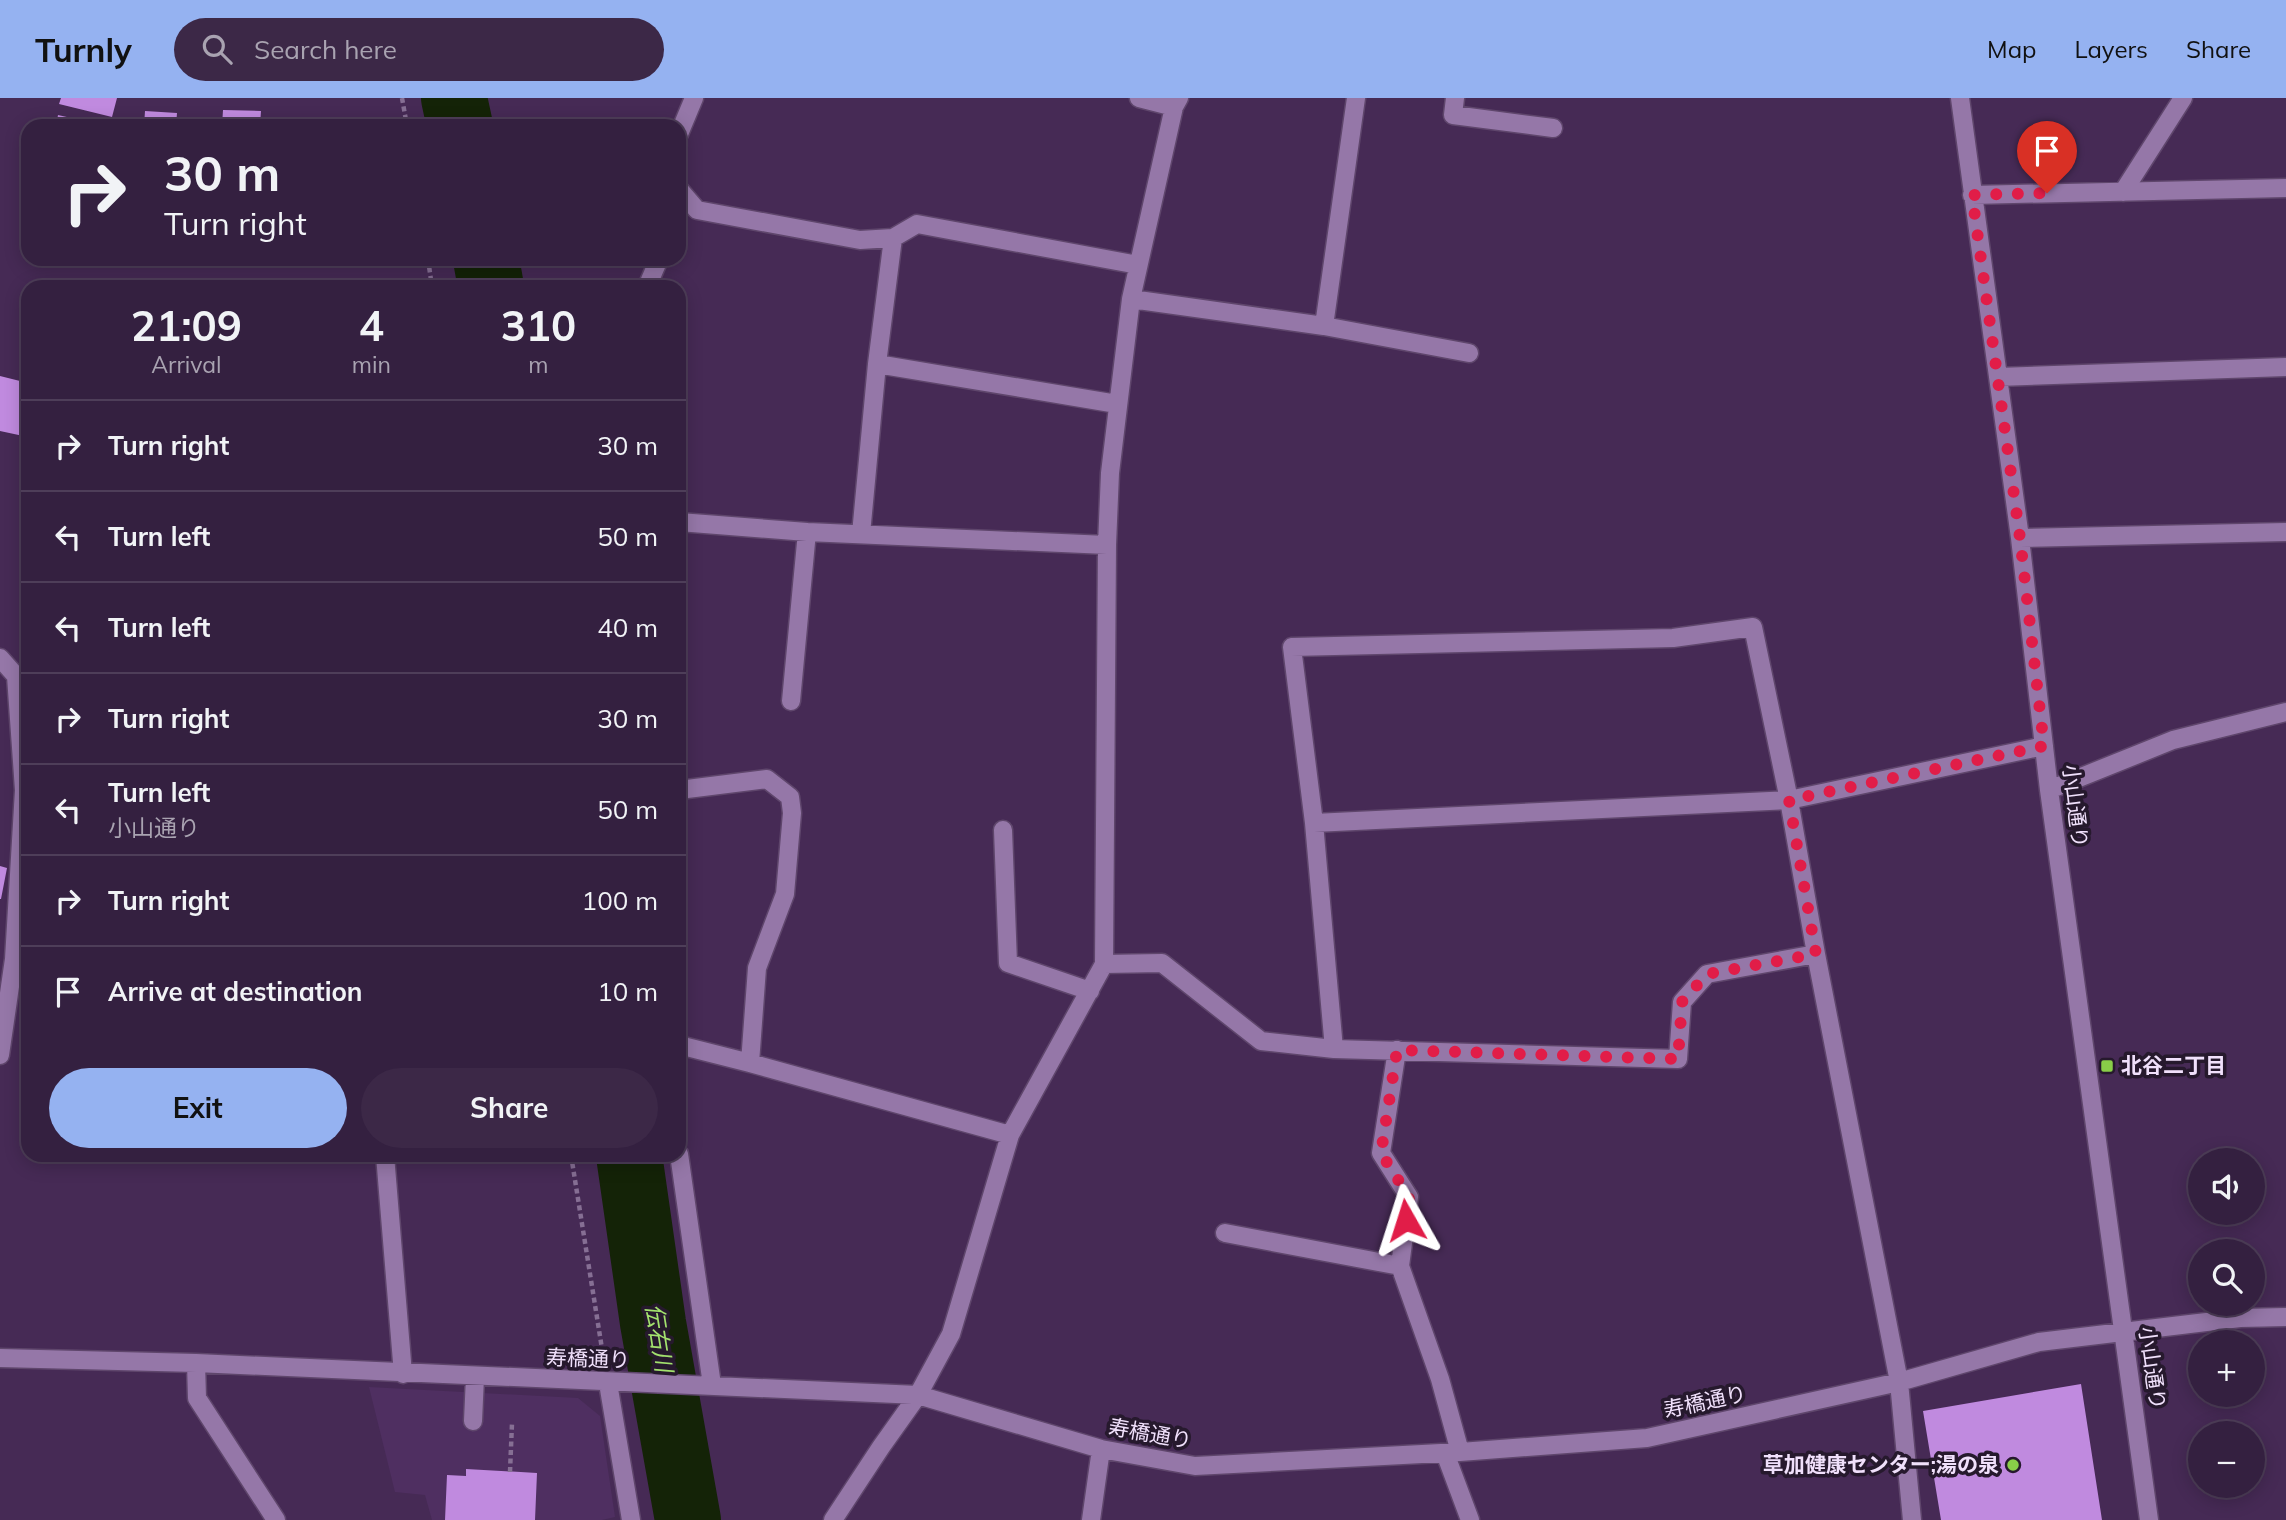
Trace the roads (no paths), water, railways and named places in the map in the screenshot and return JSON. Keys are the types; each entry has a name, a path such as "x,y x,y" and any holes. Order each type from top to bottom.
{"street":[{"path":"685,119 694,98"},
{"path":"833,1520 918,1395 951,1334 1010,1135 1104,964 1107,545 1110,473 1131,299 1177,103 1139,98"},
{"path":"1324,326 1356,98"},
{"path":"1455,98 1453,115 1553,128"},
{"name":"小山通り","path":"1960,98 2020,538 2049,790 2149,1520"},
{"path":"2123,191 2183,98"},
{"path":"1972,195 2286,188"},
{"path":"686,203 698,210 860,240 893,238 917,224 1138,265"},
{"path":"861,534 877,364 893,238"},
{"path":"1131,299 1324,326 1469,353"},
{"path":"877,364 1117,404"},
{"path":"1998,377 2286,367"},
{"path":"686,523 807,532 1107,545"},
{"path":"791,701 807,532"},
{"path":"2020,538 2286,532"},
{"path":"1334,1049 1314,822 1293,647 1673,638 1753,627 1789,800 1899,1382 1912,1520"},
{"path":"0,658 16,676 21,747"},
{"path":"2049,790 2173,740 2286,712"},
{"path":"1314,822 1789,800 2044,746"},
{"path":"686,789 767,779 790,797 792,813 785,894 757,968 750,1063"},
{"path":"1003,830 1008,963 1090,991"},
{"path":"0,1055 13,959 21,836"},
{"path":"1104,964 1162,963 1261,1041 1334,1049 1678,1059 1682,1002 1707,974 1816,954"},
{"path":"686,1047 1010,1135"},
{"path":"1397,1050 1381,1153 1409,1197 1400,1266 1440,1379 1452,1453 1471,1520"},
{"path":"387,1162 403,1374"},
{"path":"680,1162 705,1385"},
{"path":"1225,1233 1400,1266"},
{"name":"寿橋通り","path":"0,1358 196,1363 918,1395 1101,1449 1195,1466 1452,1453 1647,1438 1899,1382 2039,1342 2240,1318 2286,1317"},
{"path":"196,1363 197,1398 276,1520"},
{"path":"473,1420 475,1377"},
{"path":"608,1383 632,1520"},
{"path":"1091,1520 1101,1449"}],"waterway":[{"name":"伝右川","path":"454,98 458,119"},
{"name":"伝右川","path":"487,266 490,280"},
{"name":"伝右川","path":"630,1162 653,1323 688,1520"}],"place":[{"name":"北谷二丁目","path":"2107,1066"},
{"name":"草加健康センター;湯の泉","path":"2013,1465"}]}
